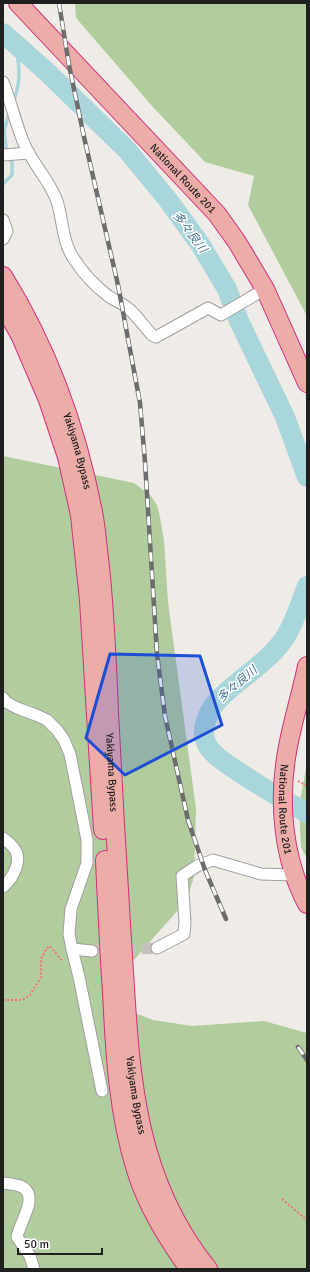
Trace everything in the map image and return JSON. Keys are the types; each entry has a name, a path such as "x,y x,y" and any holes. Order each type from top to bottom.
{"highway":[{"name":"National Route 201","path":"25,6 217,214 237,242 259,293 307,383"},
{"name":"Yakiyama Bypass","path":"3,276 34,330 60,392 79,452 93,513 103,599 123,953 129,1046 135,1099 141,1131 151,1166 164,1198 178,1225 208,1269"},
{"name":"Yakiyama Bypass","path":"3,304 21,337 48,400 67,457 80,515 89,600 114,1047 120,1100 136,1171 161,1226 188,1269"},
{"name":"National Route 201","path":"307,666 287,752 283,782 286,842 294,875 307,904"}],"street":[{"path":"3,82 10,98 15,120 29,153 51,189 56,201 66,244 73,258 99,288 108,296 128,308 152,335 156,337 208,308 221,315 259,293"},
{"path":"3,155 29,153"},
{"path":"3,220 7,231 3,239"},
{"path":"3,698 6,702 17,708 47,720 64,740 70,754 87,840 87,863 71,909 69,934 80,977 102,1091"},
{"path":"3,838 14,848 17,855 18,864 15,872 3,888"},
{"path":"157,948 184,934 185,922 182,876 197,866 213,860 261,874 294,875"},
{"path":"72,949 92,951"},
{"path":"3,1183 26,1189 29,1195 30,1201 18,1230 17,1237 30,1256 34,1269"}],"path":[{"path":"3,1000 22,1000 30,995 41,977 41,959 47,948 50,946 65,964"},
{"path":"282,1199 307,1220"}],"highlighted area":[{"path":"110,654 200,656 222,725 125,775 86,738"}],"green space":[{"path":"75,3 307,3 307,316 248,205 254,176 205,162 153,107 76,18"},
{"path":"3,456 134,483 151,496 157,505 164,541 168,602 196,809 194,877 187,900 132,962 135,1013 153,1020 192,1026 264,1021 307,1033 307,1269 3,1269"},
{"path":"307,763 307,859 301,847 299,807"}],"waterway":[{"name":"多々良川","path":"3,33 48,73 127,150 168,200 200,244 227,289 239,321 285,417 307,477"},
{"path":"13,102 19,80 16,45"},
{"path":"3,184 12,175 12,163 6,147 4,130 10,111"},
{"name":"多々良川","path":"307,586 294,620 284,639 263,662 217,701 209,713 204,727 204,734 209,748 219,758 256,783 307,813"}],"tunnel":[{"path":"92,951 157,948"}],"railway":[{"path":"59,3 69,65 118,285 140,403 157,654 165,716 188,820 205,870 226,919"},
{"path":"298,1047 307,1060"}]}
